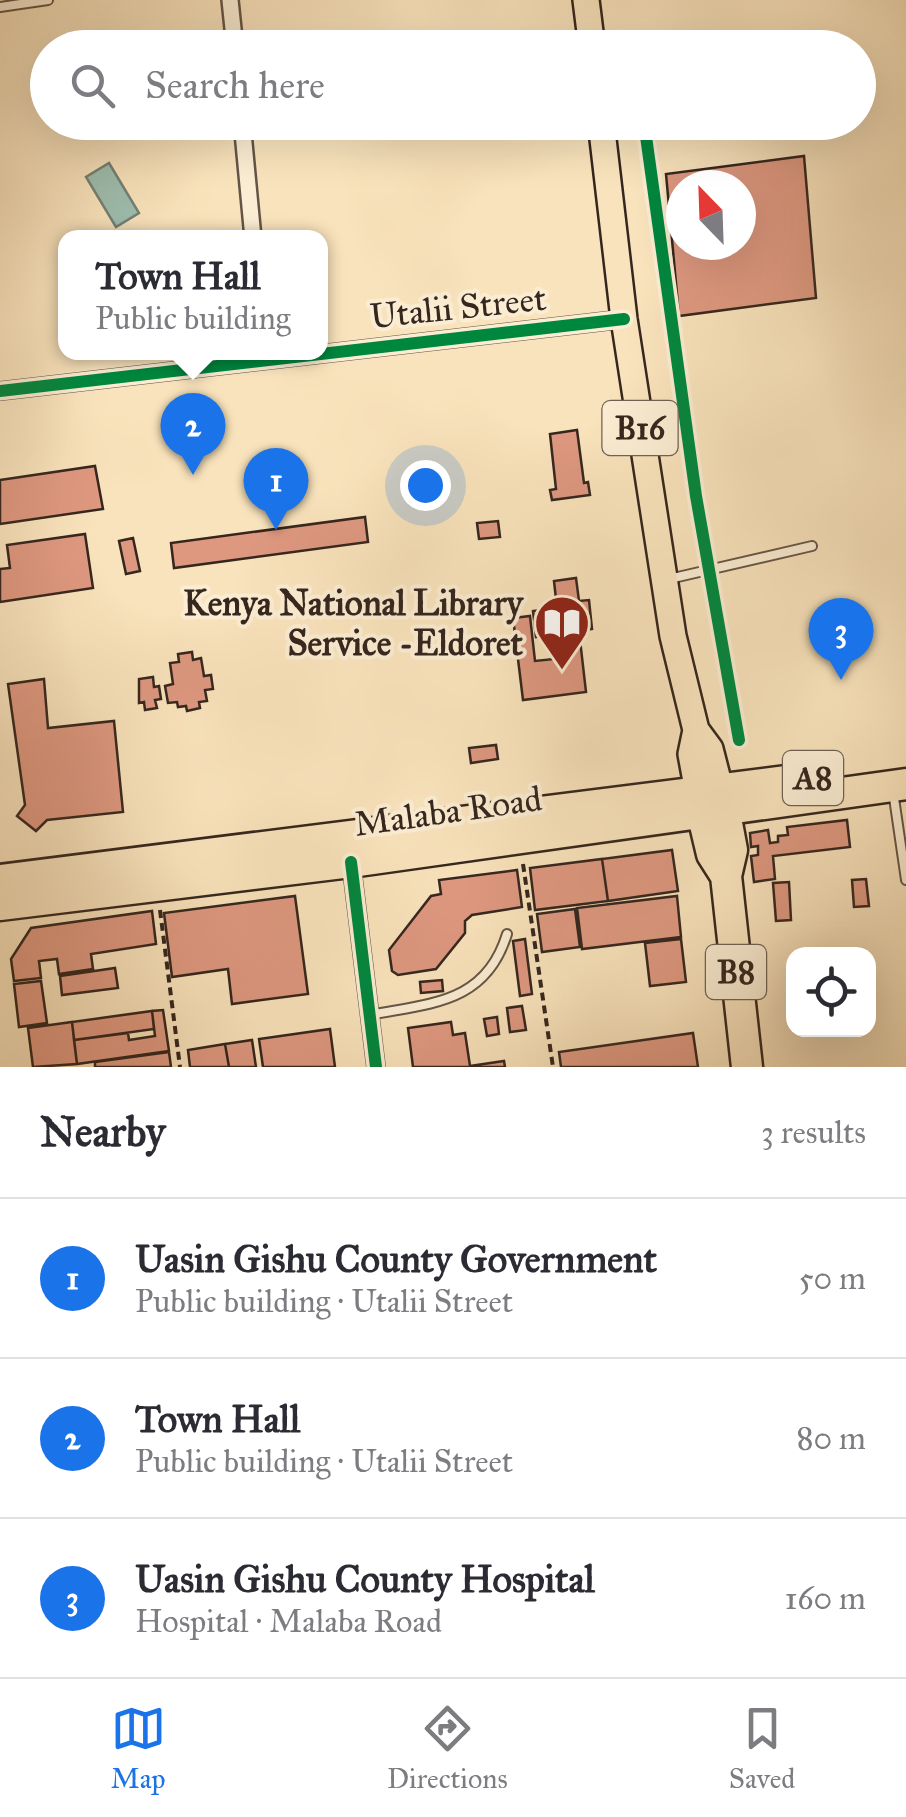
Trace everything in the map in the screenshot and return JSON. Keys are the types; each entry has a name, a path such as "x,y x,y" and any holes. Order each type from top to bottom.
{"highway":[{"name":"Malaba Road","path":"0,905 519,839 711,801 901,779"},
{"name":"B8","path":"711,801 732,850 726,876 747,1067"},
{"name":"A8","path":"0,880 711,801"}],"main road":[{"path":"586,0 590,30"},
{"name":"B16","path":"602,140 624,319 664,580 696,730 691,754 711,801"}],"street":[{"path":"230,0 232,30"},
{"path":"244,140 252,230"},
{"name":"Utalii Street","path":"328,349 624,319"},
{"name":"Utalii Street","path":"0,391 234,360"},
{"path":"351,862 376,1067"}],"lane":[{"path":"0,6 48,0"},
{"path":"664,580 812,546"},
{"path":"901,779 906,880"},
{"path":"370,1015 443,1001 481,982 500,956 507,934"}],"path":[{"path":"519,839 553,1067"},
{"path":"157,886 180,1067"}],"shaded area":[{"path":"109,163 139,213 116,227 86,177"}],"building":[{"path":"804,156 816,298 679,316 674,260 756,260 756,170 697,170"},
{"path":"577,430 584,483 588,482 590,495 552,500 550,490 556,489 550,434"},
{"path":"95,466 103,509 0,524 0,480"},
{"path":"365,517 368,542 174,568 171,543"},
{"path":"498,521 500,537 479,539 477,523"},
{"path":"85,534 93,588 0,602 0,569 10,568 7,545"},
{"path":"133,538 140,571 126,574 119,541"},
{"path":"576,578 579,601 589,600 592,629 579,631 586,692 523,700 513,618 530,616 535,661 555,659 552,635 536,637 533,611 557,608 554,581"},
{"path":"192,652 193,660 201,658 204,676 211,675 213,689 205,690 207,701 199,702 200,708 187,711 186,706 178,707 177,702 168,703 165,686 173,684 170,663 179,662 178,654"},
{"path":"153,677 161,699 155,700 157,708 145,710 144,702 139,703 139,679"},
{"path":"44,679 48,728 114,721 123,812 47,820 36,831 17,816 25,805 8,684"},
{"path":"496,745 498,759 471,763 469,748"},
{"path":"847,820 850,847 773,856 775,879 754,882 751,856 758,855 758,846 751,847 750,833 768,830 770,843 778,842 778,836 788,835 787,827"},
{"path":"672,850 678,891 608,901 602,859"},
{"path":"602,859 608,901 535,910 530,868"},
{"path":"517,870 522,907 472,915 465,921 465,933 436,969 398,975 392,971 389,950 431,896 441,894 439,880"},
{"path":"866,879 869,906 854,907 852,880"},
{"path":"789,882 791,920 776,921 773,883"},
{"path":"295,896 308,994 232,1004 228,969 172,977 164,913"},
{"path":"677,896 681,937 582,949 577,908"},
{"path":"575,909 580,947 542,952 537,914"},
{"path":"152,911 156,944 91,954 93,969 59,974 57,959 39,961 41,978 14,981 11,959 31,928"},
{"path":"525,939 532,994 520,996 513,941"},
{"path":"681,939 686,982 650,986 645,943"},
{"path":"115,968 118,988 62,995 60,976"},
{"path":"442,980 443,991 421,993 420,982"},
{"path":"41,981 47,1023 19,1027 14,984"},
{"path":"522,1006 526,1030 510,1032 507,1008"},
{"path":"163,1010 169,1051 77,1064 74,1040 128,1033 129,1040 155,1036 152,1011"},
{"path":"152,1011 154,1029 74,1040 72,1022"},
{"path":"497,1017 499,1034 487,1036 484,1019"},
{"path":"72,1022 77,1064 33,1067 28,1028"},
{"path":"451,1022 453,1035 465,1033 470,1066 504,1061 505,1067 413,1067 408,1028"},
{"path":"330,1029 335,1067 263,1067 259,1039"},
{"path":"693,1033 698,1067 561,1067 559,1052"},
{"path":"252,1040 256,1067 229,1067 225,1044"},
{"path":"225,1044 229,1067 190,1067 188,1050"},
{"path":"169,1052 171,1067 95,1067 95,1062"}],"cycle path":[{"path":"647,140 696,496 739,740"},
{"path":"328,353 624,319"},
{"path":"0,391 269,360"},
{"path":"351,862 376,1067"}],"place":[{"name":"Town Hall","path":"193,475"},
{"name":"Uasin Gishu County Government","path":"276,530"},
{"name":"Kenya National Library Service -Eldoret","path":"562,672"},
{"name":"Uasin Gishu County Hospital","path":"841,680"}]}
